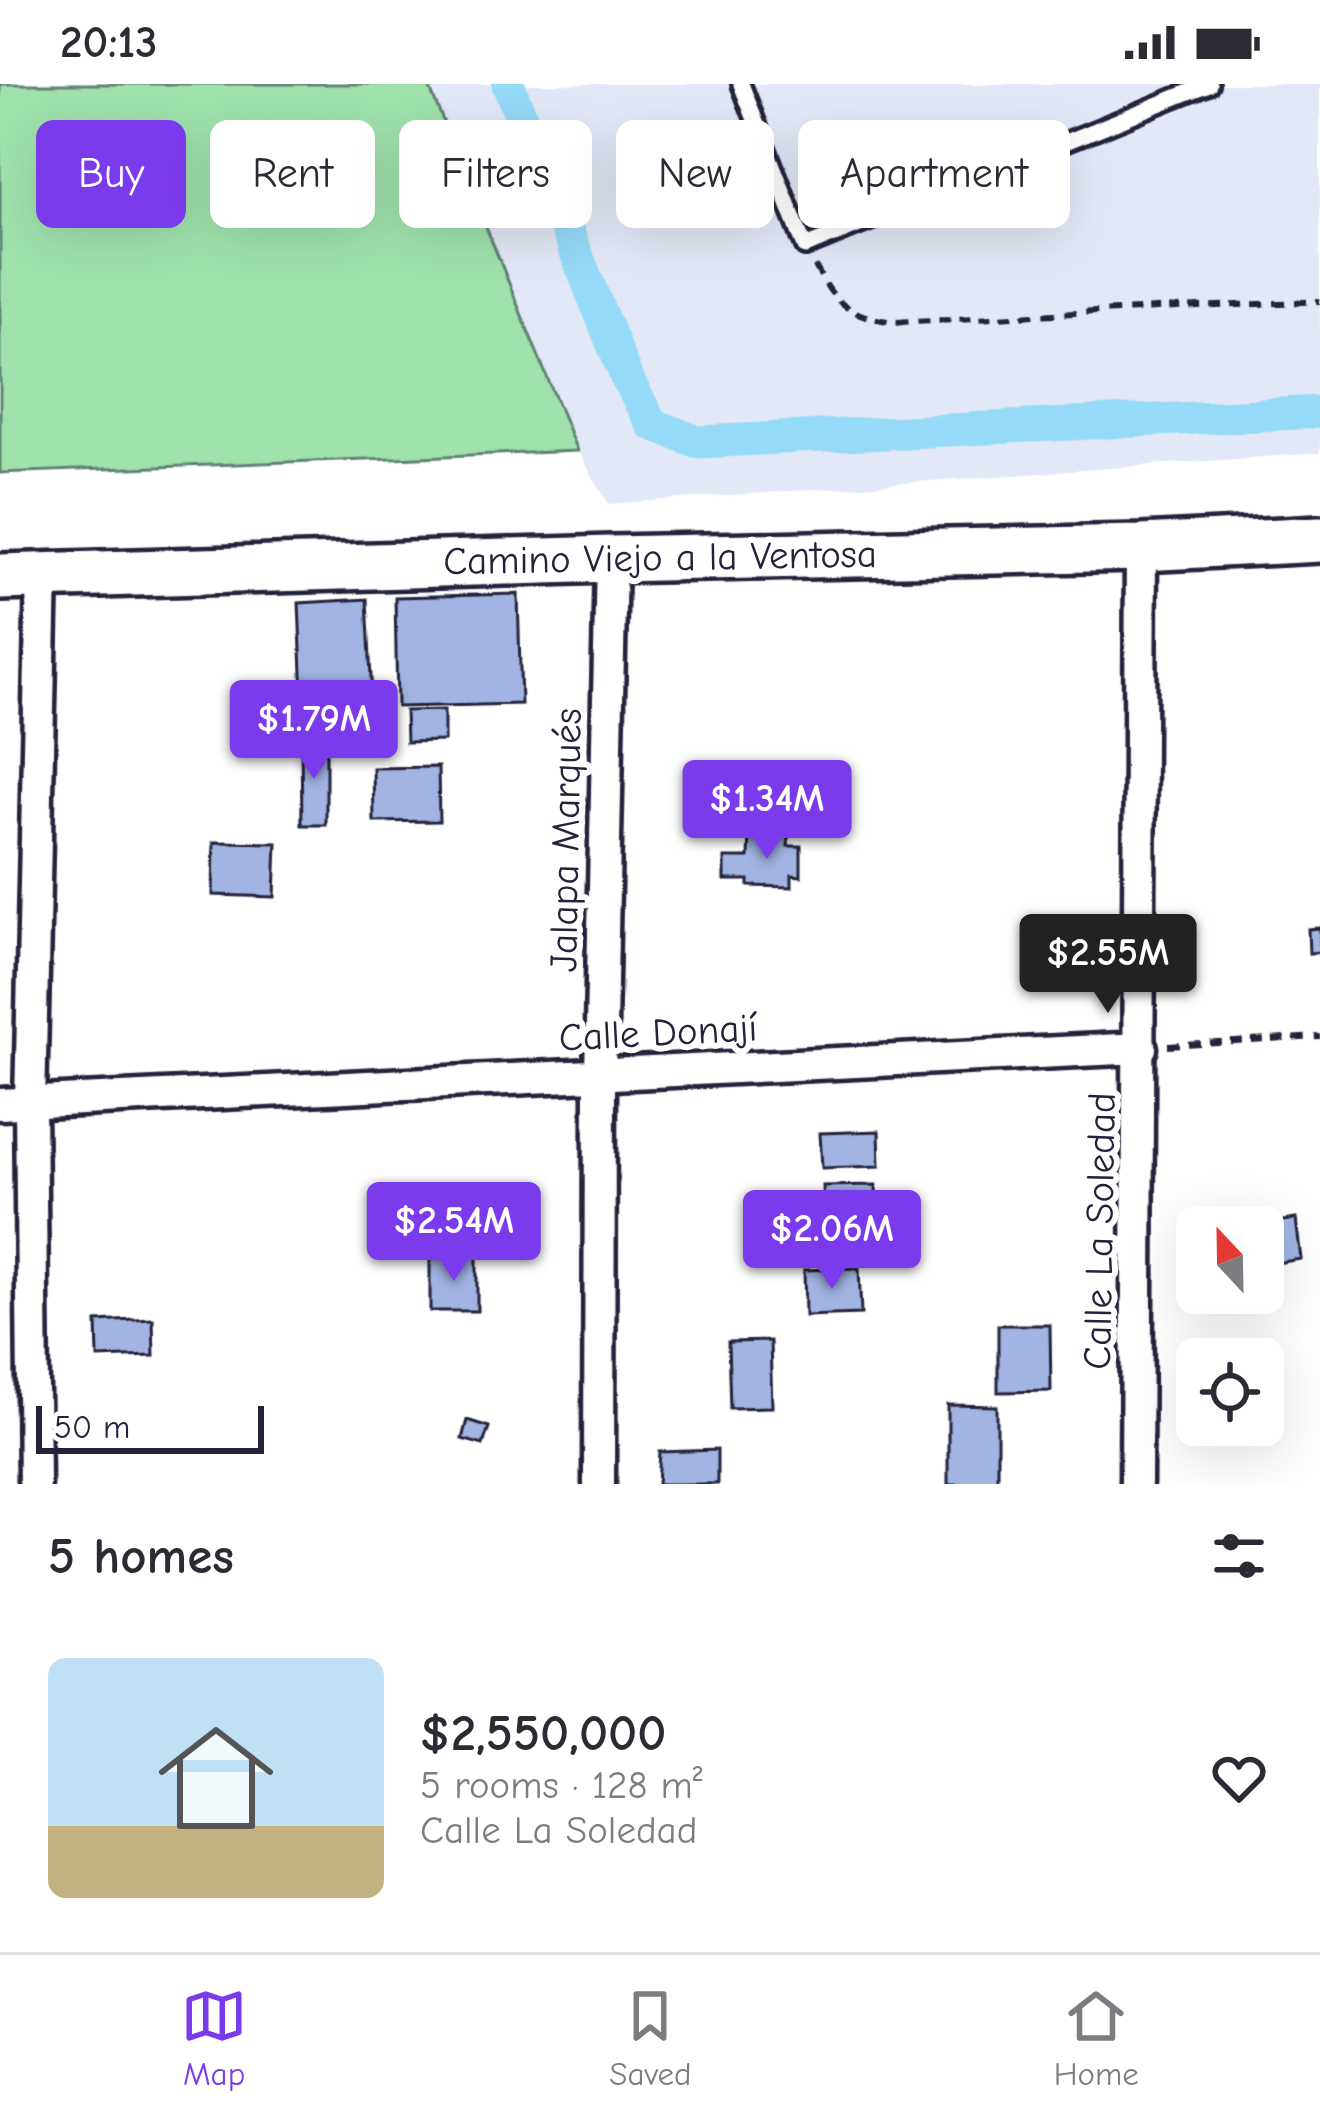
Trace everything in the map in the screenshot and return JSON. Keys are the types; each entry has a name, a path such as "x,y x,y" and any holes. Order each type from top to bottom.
{"main road":[{"name":"Camino Viejo a la Ventosa","path":"21,576 1141,548 1320,539"}],"street":[{"name":"Calle La Soledad","path":"1136,1484 1141,548"},
{"name":"Jalapa Marqués","path":"598,1484 600,1076 611,559"},
{"path":"21,576 15,1103 34,1484"},
{"name":"Calle Donají","path":"15,1103 1141,1048"}],"lane":[{"path":"741,84 805,247 1209,84"}],"path":[{"path":"805,247 827,288 856,316 893,322 1320,301"},
{"path":"1141,1048 1320,1037"}],"shaded area":[{"path":"428,84 1320,84 1320,453 609,504 577,450 487,228 592,228 592,120 443,120"}],"green space":[{"path":"0,84 428,84 443,120 399,120 399,228 486,228 577,451 0,473"}],"building":[{"path":"518,594 521,704 397,707 395,597"},
{"path":"367,599 373,718 304,721 299,603"},
{"path":"444,710 444,741 406,742 405,711"},
{"path":"301,739 326,739 326,825 302,825"},
{"path":"438,767 439,821 374,822 373,768"},
{"path":"750,832 789,833 788,846 801,846 801,876 792,875 792,887 725,880 725,858 749,858"},
{"path":"214,842 277,843 275,897 213,895"},
{"path":"1320,928 1320,952 1309,953 1308,929"},
{"path":"879,1131 880,1166 822,1168 820,1133"},
{"path":"876,1185 877,1215 824,1215 823,1186"},
{"path":"1296,1219 1301,1259 1284,1262 1284,1221"},
{"path":"430,1256 477,1256 477,1311 430,1311"},
{"path":"859,1268 861,1314 805,1316 804,1270"},
{"path":"153,1319 154,1356 98,1358 97,1322"},
{"path":"998,1325 1050,1325 1051,1391 998,1392"},
{"path":"770,1341 772,1407 730,1408 728,1342"},
{"path":"948,1405 997,1406 997,1484 948,1484"},
{"path":"467,1420 489,1427 483,1445 462,1439"},
{"path":"717,1450 717,1484 658,1484 660,1452"}],"waterway":[{"path":"508,84 626,377 652,424 698,442 1320,412"}]}
